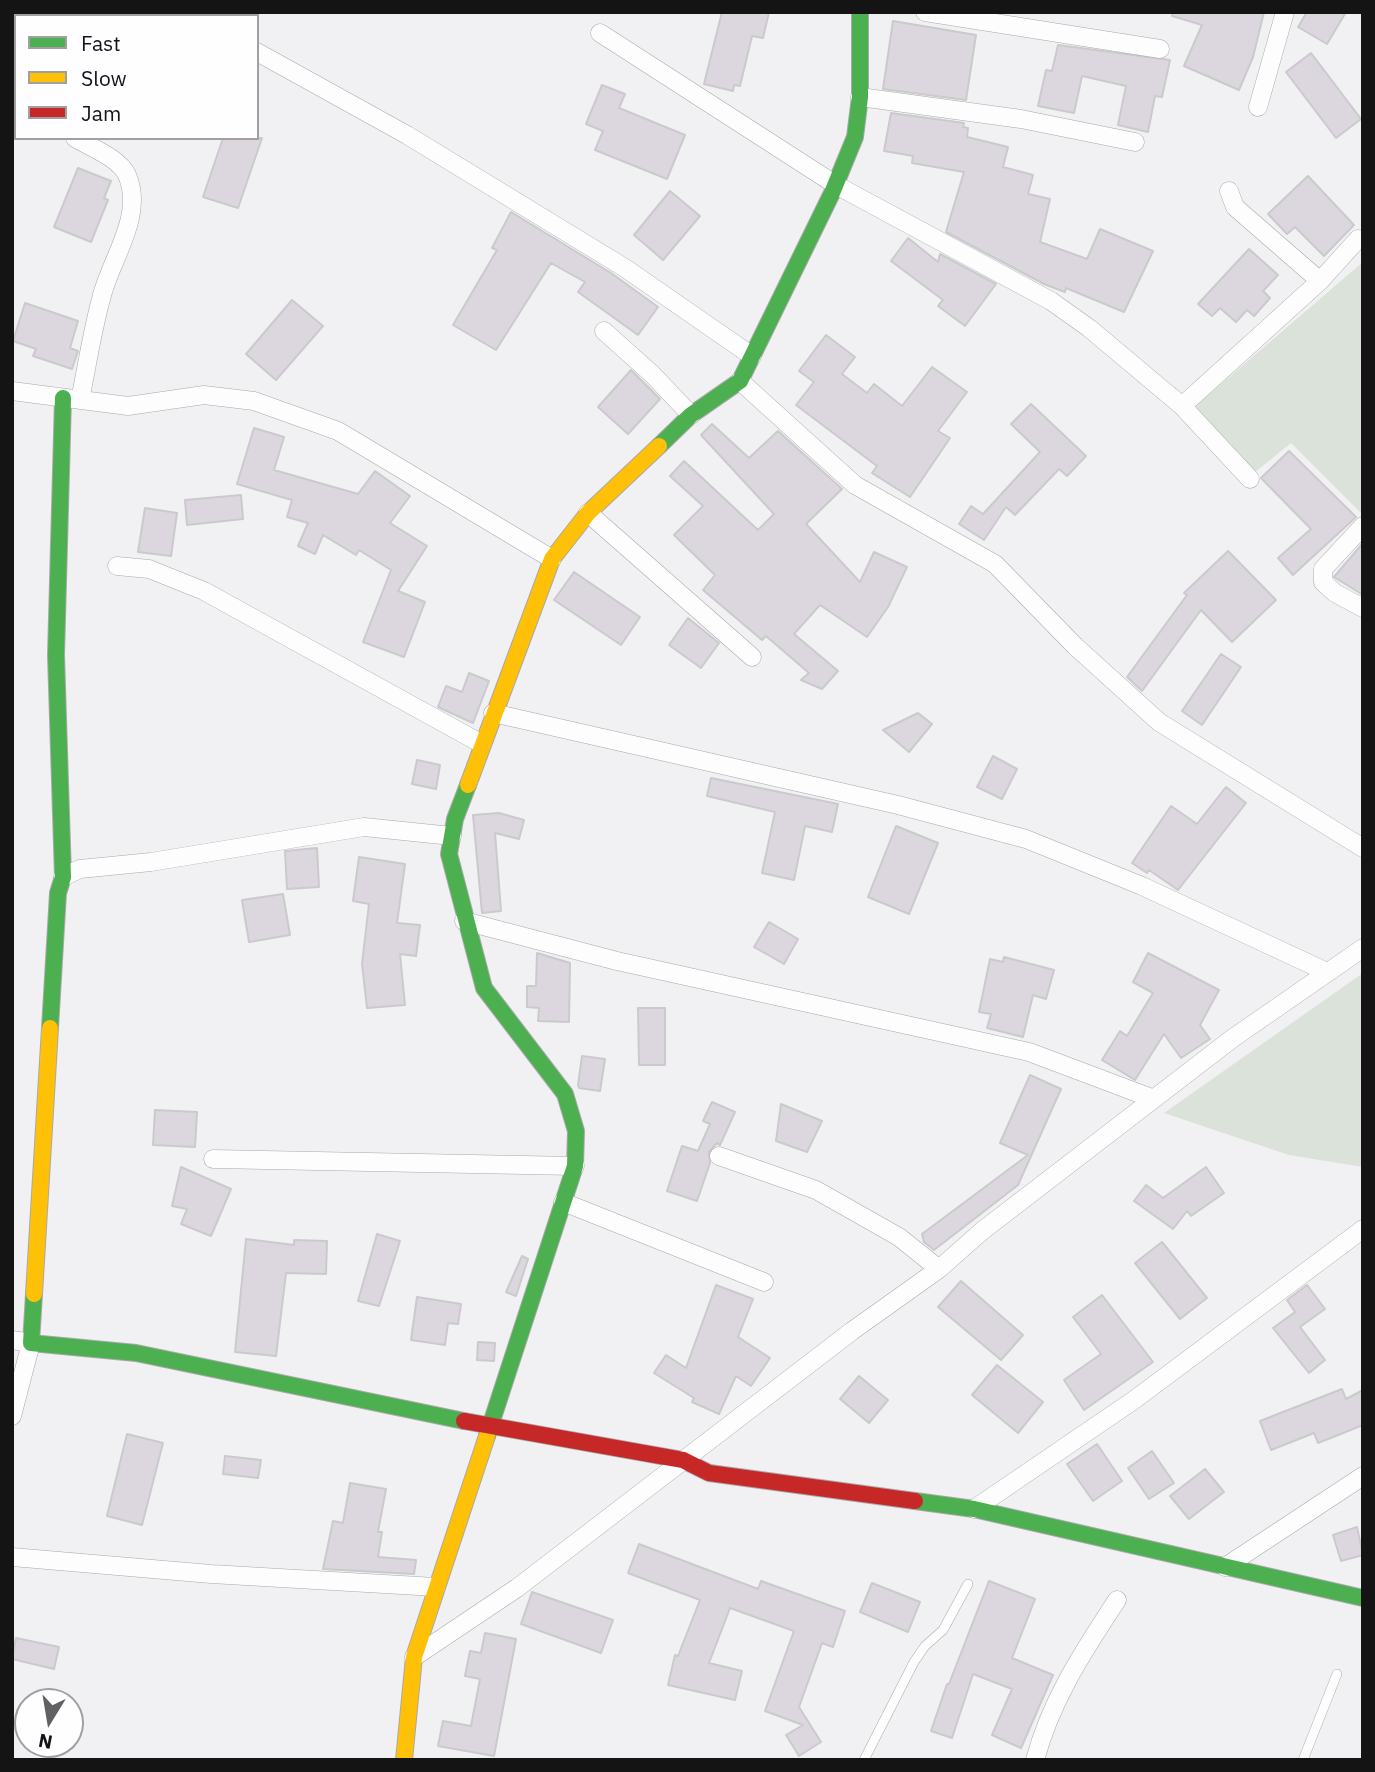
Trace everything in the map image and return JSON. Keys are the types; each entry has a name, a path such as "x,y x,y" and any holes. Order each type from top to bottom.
{"street":[{"path":"404,1760 414,1657 487,1426 575,1166 576,1131 565,1094 484,988 464,921 449,855 452,836 482,744 552,559 588,513 691,415 740,381 835,185 855,137 860,97 860,12"},
{"path":"925,12 1160,49"},
{"path":"1258,107 1285,12"},
{"path":"600,33 835,185 1051,302 1088,328 1182,405 1250,479"},
{"path":"259,52 407,135 625,268 752,356"},
{"path":"860,97 1021,119 1135,142"},
{"path":"12,1416 31,1343 58,893 62,877 55,655 72,399 101,297 129,220 133,198 126,173 106,156 78,140"},
{"path":"1229,191 1236,207 1320,281"},
{"path":"1182,405 1320,281 1358,239"},
{"path":"604,331 652,374 691,415"},
{"path":"740,381 855,485 995,564 1075,646 1159,722 1363,848"},
{"path":"12,391 128,406 204,395 254,401 338,430 552,559"},
{"path":"588,513 752,657"},
{"path":"1363,526 1323,569 1323,582 1335,593 1363,608"},
{"path":"117,566 149,569 204,591 482,744"},
{"path":"494,713 898,805 1026,839 1142,886 1327,972"},
{"path":"62,877 80,869 151,862 364,827 452,836"},
{"path":"464,921 630,964 1029,1052 1154,1099"},
{"path":"414,1657 517,1588 939,1269 982,1231 1233,1038 1363,948"},
{"path":"719,1156 816,1190 899,1237 939,1269"},
{"path":"213,1158 575,1166"},
{"path":"563,1202 764,1282"},
{"path":"974,1509 1134,1400 1363,1229"},
{"path":"12,1340 136,1353 487,1426 683,1460 709,1473 974,1509 1363,1598"},
{"path":"1225,1567 1363,1476"},
{"path":"12,1557 211,1574 436,1587"},
{"path":"1035,1760 1049,1712 1066,1678 1117,1600"}],"lane":[{"path":"864,1760 914,1661 925,1646 943,1630 968,1584"},
{"path":"1303,1760 1337,1674"}],"shaded area":[{"path":"1363,262 1363,509 1360,512 1291,443 1254,473 1192,409"},
{"path":"1363,973 1363,1167 1289,1155 1164,1113"}],"building":[{"path":"722,12 769,12 763,38 752,36 740,86 734,85 733,91 704,84"},
{"path":"1173,12 1264,12 1253,57 1239,90 1184,66 1202,25 1172,16"},
{"path":"1307,12 1346,12 1327,44 1298,27"},
{"path":"893,21 976,35 966,100 883,89"},
{"path":"1058,45 1170,60 1162,97 1155,96 1148,132 1118,125 1126,86 1082,76 1074,113 1038,106 1046,70 1052,71"},
{"path":"1311,53 1361,119 1336,138 1286,72"},
{"path":"602,85 625,94 619,108 685,135 667,179 595,150 603,131 586,124"},
{"path":"891,113 964,123 963,127 968,128 967,137 1008,147 1003,167 1033,175 1028,194 1050,199 1040,242 1087,259 1100,229 1153,251 1124,312 1066,288 1065,292 1044,284 946,232 964,172 912,163 913,156 884,151"},
{"path":"262,138 238,208 203,197 222,140"},
{"path":"78,168 111,181 104,198 108,200 91,242 54,227"},
{"path":"1308,176 1354,225 1324,256 1295,227 1287,234 1268,214"},
{"path":"670,191 700,216 663,260 634,235"},
{"path":"511,212 611,273 658,307 638,335 578,292 585,282 551,263 496,350 453,325 497,250 492,248"},
{"path":"908,238 938,262 940,254 996,284 965,326 938,306 943,300 891,261"},
{"path":"1249,249 1278,275 1263,291 1270,298 1254,316 1247,310 1236,322 1220,308 1212,316 1198,304"},
{"path":"292,300 323,326 276,380 246,354"},
{"path":"25,303 78,321 70,348 78,351 72,369 33,356 36,349 13,341"},
{"path":"826,335 855,357 842,374 867,393 874,384 902,406 932,367 967,392 938,431 950,438 910,497 872,473 877,466 796,405 814,382 799,371"},
{"path":"631,370 660,399 628,434 598,407"},
{"path":"1031,404 1086,456 1067,476 1059,469 1015,515 1006,507 984,540 959,524 971,506 983,514 1040,452 1011,424"},
{"path":"712,424 749,458 778,431 842,489 806,524 860,582 874,552 907,567 888,607 867,637 820,605 794,634 838,671 822,689 801,680 809,673 766,636 762,640 703,590 715,575 674,535 703,506 670,476 684,461 758,530 774,514 701,435"},
{"path":"254,428 284,437 274,470 358,494 375,471 410,496 390,523 427,546 398,591 425,602 404,657 363,642 391,570 359,550 356,555 323,535 315,554 298,546 308,523 287,517 292,500 237,484"},
{"path":"1289,451 1356,517 1293,575 1278,558 1311,529 1261,478"},
{"path":"241,495 243,519 187,525 185,500"},
{"path":"145,508 177,513 171,556 138,552"},
{"path":"1363,543 1363,595 1334,577"},
{"path":"1228,551 1276,600 1232,642 1201,610 1142,691 1127,677 1187,595 1184,593"},
{"path":"574,572 640,617 621,645 554,600"},
{"path":"688,618 719,643 701,668 669,645"},
{"path":"1221,654 1241,667 1202,725 1182,711"},
{"path":"469,673 489,681 473,723 438,707 446,686 462,692"},
{"path":"918,713 932,724 909,752 883,730"},
{"path":"993,756 1017,769 1002,799 977,787"},
{"path":"417,760 440,765 436,789 412,784"},
{"path":"711,778 838,804 832,832 805,826 794,880 762,873 775,812 707,796"},
{"path":"1226,787 1246,803 1178,890 1149,870 1147,873 1132,863 1171,806 1197,824"},
{"path":"499,813 524,820 519,839 495,833 501,911 482,913 473,815"},
{"path":"896,826 938,843 909,914 868,897"},
{"path":"317,848 319,887 287,889 285,851"},
{"path":"359,857 405,864 397,923 420,925 416,956 400,954 405,1005 367,1008 362,964 369,904 353,901"},
{"path":"283,894 290,935 249,942 242,900"},
{"path":"769,922 798,939 784,964 754,947"},
{"path":"537,953 570,963 569,1022 538,1021 539,1008 527,1007 527,986 536,986"},
{"path":"1148,953 1219,990 1200,1025 1210,1039 1181,1058 1164,1034 1135,1080 1102,1060 1120,1031 1127,1036 1153,993 1133,982"},
{"path":"1004,957 1054,970 1046,999 1033,995 1023,1037 987,1028 991,1014 979,1012 990,959 1003,962"},
{"path":"638,1008 665,1008 665,1065 639,1065"},
{"path":"582,1056 605,1059 600,1091 579,1088"},
{"path":"1030,1075 1061,1089 1018,1185 934,1250 924,1242 922,1234 1028,1155 1000,1143"},
{"path":"712,1102 735,1112 720,1145 717,1143 709,1152 710,1163 697,1201 667,1191 682,1146 698,1151 710,1124 703,1121"},
{"path":"781,1104 822,1121 807,1152 776,1141"},
{"path":"155,1110 197,1112 195,1147 153,1145"},
{"path":"181,1167 231,1189 211,1236 181,1224 187,1209 172,1206"},
{"path":"1206,1167 1224,1193 1191,1216 1187,1211 1173,1229 1134,1201 1146,1185 1163,1198"},
{"path":"377,1234 400,1241 379,1306 358,1301"},
{"path":"246,1239 294,1245 294,1240 327,1241 326,1274 286,1273 276,1356 235,1352"},
{"path":"1162,1242 1207,1298 1180,1319 1135,1263"},
{"path":"522,1256 528,1259 516,1296 506,1292"},
{"path":"961,1281 1023,1335 1001,1360 938,1307"},
{"path":"716,1285 753,1299 738,1337 770,1358 751,1386 736,1376 719,1414 692,1402 694,1398 654,1373 666,1355 686,1368"},
{"path":"1307,1285 1325,1309 1300,1327 1325,1360 1309,1373 1273,1328 1295,1312 1287,1300"},
{"path":"1102,1295 1153,1362 1084,1410 1064,1380 1101,1354 1073,1317"},
{"path":"417,1297 461,1304 458,1324 448,1323 445,1345 411,1340"},
{"path":"478,1342 495,1343 494,1361 477,1360"},
{"path":"997,1365 1043,1402 1018,1433 972,1395"},
{"path":"859,1376 888,1400 869,1423 840,1399"},
{"path":"1342,1389 1346,1399 1363,1390 1363,1425 1318,1443 1314,1433 1271,1450 1260,1421"},
{"path":"127,1434 163,1443 142,1525 107,1516"},
{"path":"1097,1444 1122,1481 1093,1501 1067,1464"},
{"path":"1152,1451 1174,1483 1149,1499 1128,1468"},
{"path":"225,1456 261,1460 258,1478 223,1474"},
{"path":"1205,1469 1224,1492 1189,1519 1170,1496"},
{"path":"350,1483 386,1489 378,1532 382,1532 378,1557 416,1560 414,1574 323,1569 333,1521 343,1523"},
{"path":"1357,1527 1363,1555 1341,1561 1333,1535"},
{"path":"639,1544 758,1589 761,1581 845,1611 833,1647 822,1643 799,1707 821,1742 799,1756 786,1735 803,1725 765,1711 794,1631 730,1608 709,1663 742,1671 735,1700 668,1685 675,1655 678,1656 700,1600 628,1573"},
{"path":"989,1581 1035,1599 1012,1658 1053,1675 1021,1748 992,1735 1012,1689 973,1674 952,1738 931,1731"},
{"path":"872,1583 920,1602 908,1632 860,1612"},
{"path":"532,1592 613,1620 601,1653 521,1624"},
{"path":"485,1633 516,1639 494,1756 438,1746 443,1721 471,1726 480,1679 465,1676 470,1651 481,1653"},
{"path":"16,1638 59,1647 54,1669 12,1659"}],"traffic: fast":[{"path":"659,446 691,415 740,381 832,193 855,137 860,97 860,12"},
{"path":"50,1028 58,893 63,877 56,655 63,398"},
{"path":"468,785 455,819 449,854 484,988 565,1094 576,1131 575,1166 487,1436"},
{"path":"34,1294 31,1343 136,1353 464,1421"},
{"path":"915,1501 974,1509 1363,1598"}],"traffic: slow":[{"path":"468,785 552,559 588,513 659,446"},
{"path":"34,1294 50,1028"},
{"path":"404,1760 414,1657 487,1436"}],"traffic: jam":[{"path":"464,1421 683,1460 709,1473 915,1501"}]}
